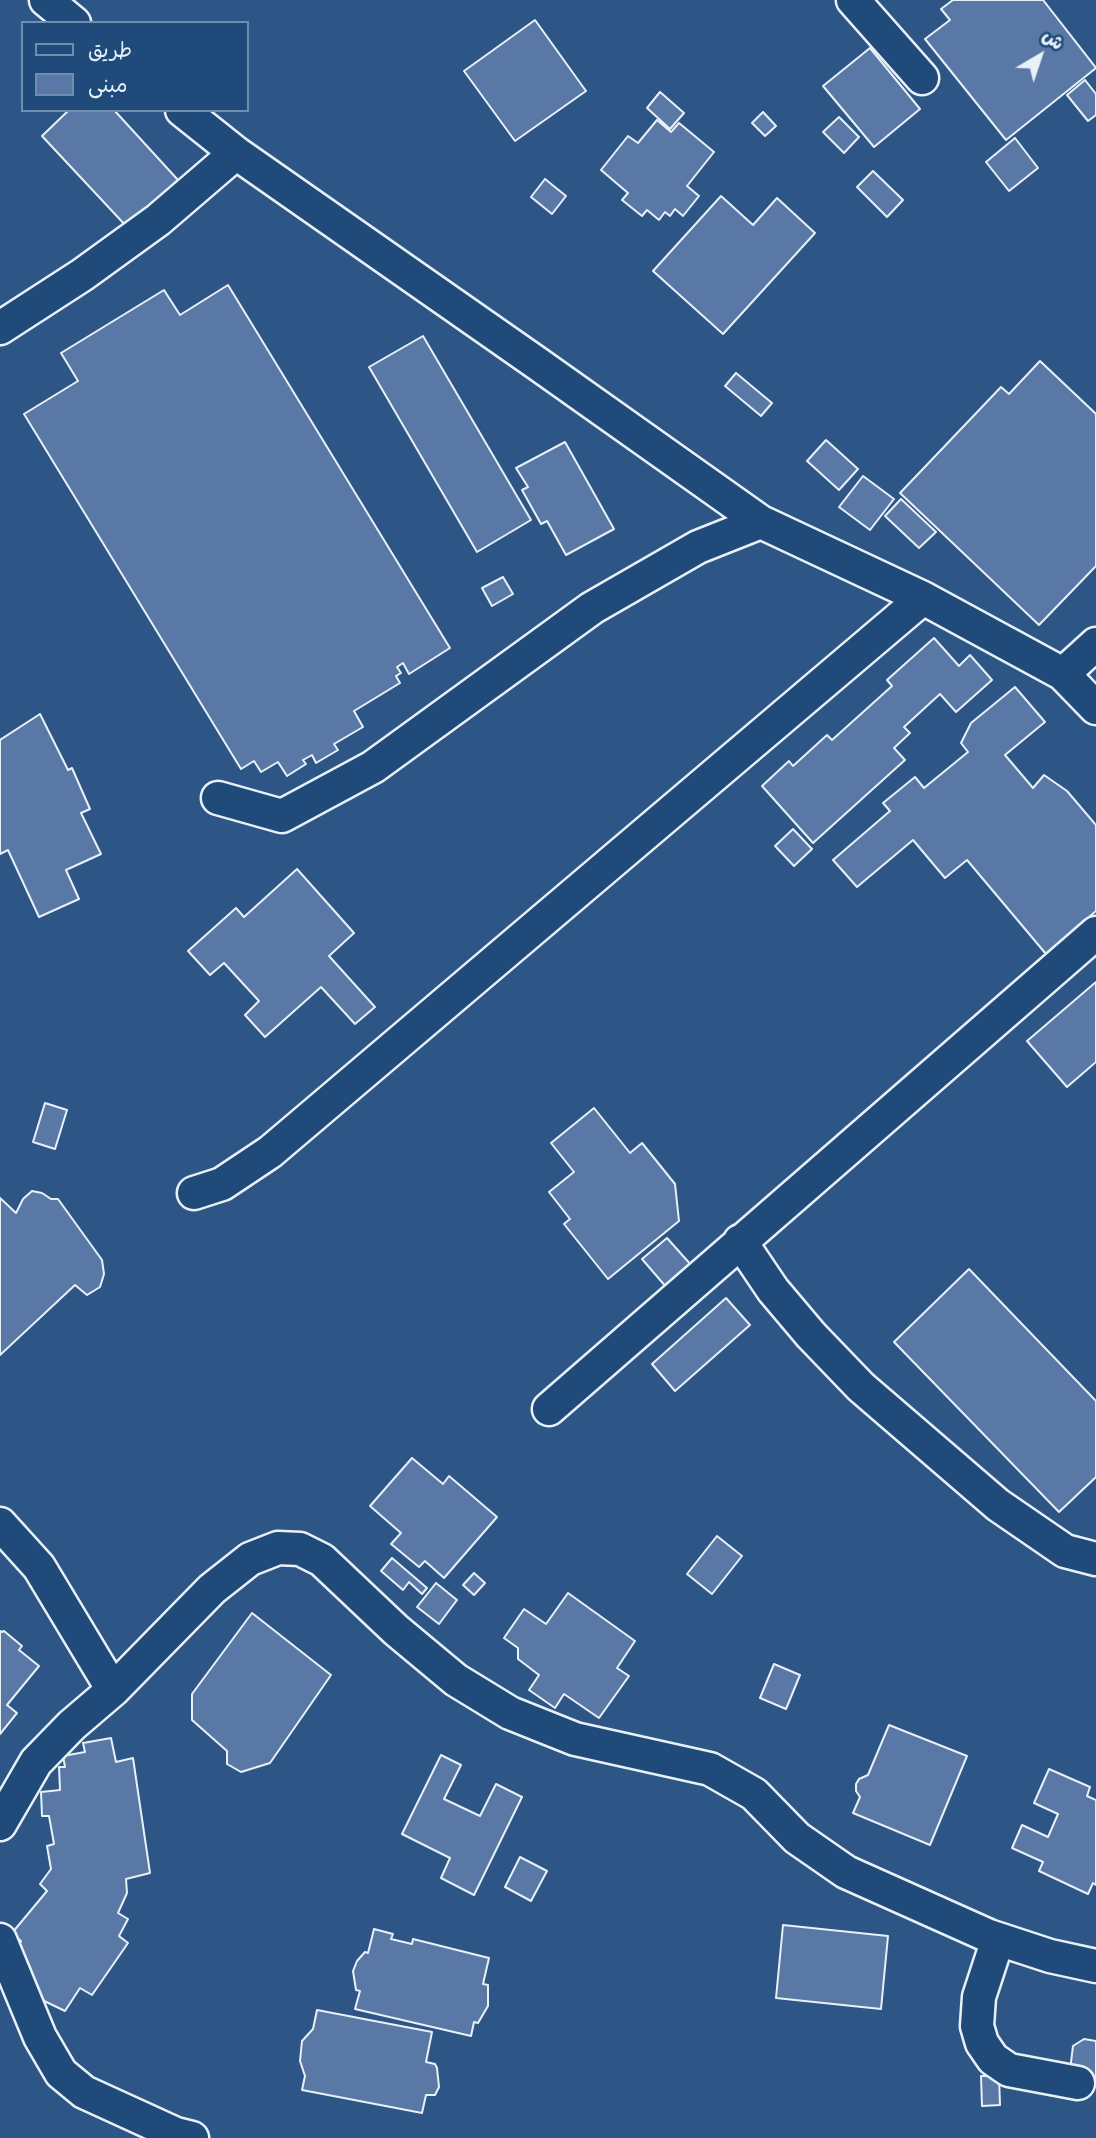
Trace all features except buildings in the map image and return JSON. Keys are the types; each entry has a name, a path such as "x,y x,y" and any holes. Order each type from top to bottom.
{"street":[{"path":"46,0 72,21"},
{"path":"853,0 922,78"},
{"path":"185,112 236,153 761,523 923,598 1063,674 1096,708"},
{"path":"0,328 82,275 158,220 236,153"},
{"path":"218,798 282,816 373,767 592,608 698,547 761,523"},
{"path":"194,1194 222,1184 270,1152 923,598"},
{"path":"1063,674 1096,644"},
{"path":"549,1409 1096,933"},
{"path":"740,1241 773,1290 810,1335 861,1387 998,1505 1065,1551 1096,1559"},
{"path":"0,1524 39,1567 113,1690"},
{"path":"0,1824 36,1762 72,1725 113,1690 212,1589 250,1559 278,1548 300,1549 322,1560 396,1630 457,1680 510,1713 575,1739 710,1769 754,1794 797,1838 846,1872 998,1939 1049,1956 1096,1966"},
{"path":"998,1939 979,1997 977,2026 982,2043 993,2059 1009,2070 1078,2083"},
{"path":"0,1940 40,2037 61,2073 84,2092 176,2134 192,2138"}]}
